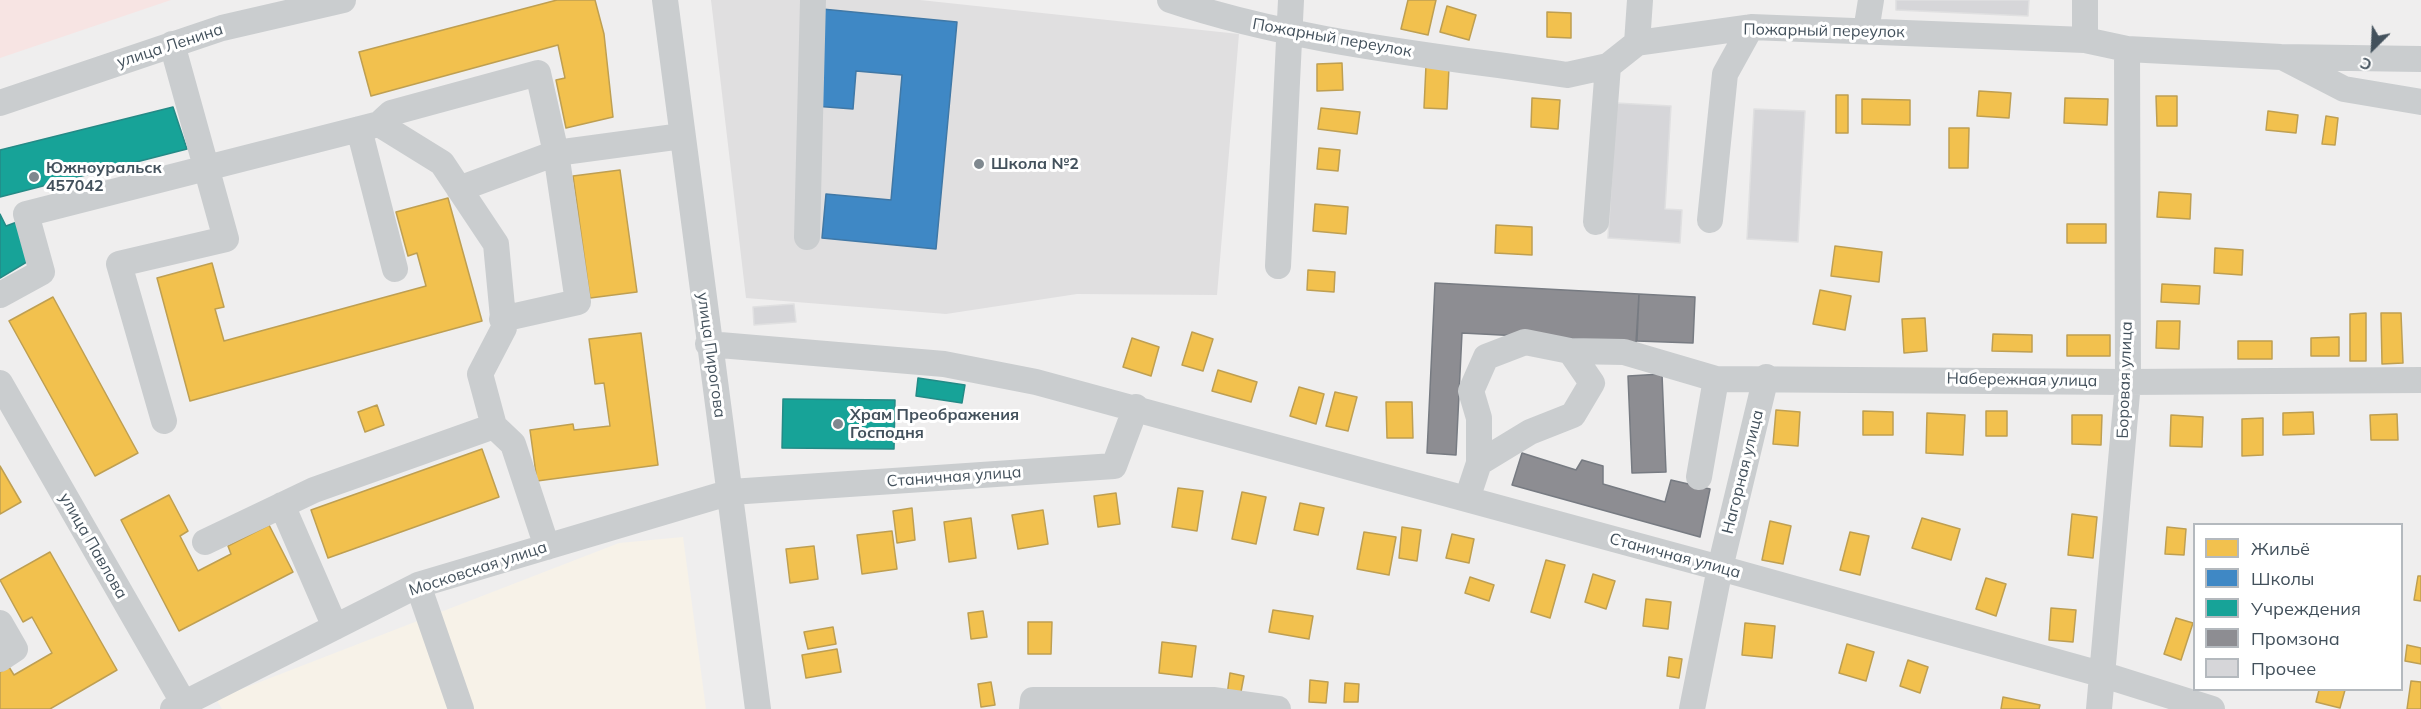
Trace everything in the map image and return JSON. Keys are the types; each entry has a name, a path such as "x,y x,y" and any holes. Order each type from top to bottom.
{"street":[{"name":"улица Ленина","path":"0,103 222,28 343,0"},
{"name":"улица Пирогова","path":"665,0 708,344 731,492 758,709"},
{"path":"807,237 813,0"},
{"name":"Пожарный переулок","path":"1170,0 1288,34 1567,75 1608,66 1637,43 1751,27 2085,40 2127,49 2281,57 2421,59"},
{"path":"1278,266 1291,0"},
{"path":"1637,43 1640,0"},
{"path":"1866,31 1871,0"},
{"path":"2085,0 2085,40"},
{"path":"1710,220 1725,74 1751,27"},
{"path":"164,421 119,264 226,238 172,44"},
{"name":"Боровая улица","path":"2099,709 2104,675 2128,382 2127,49"},
{"path":"2281,57 2344,89 2421,102"},
{"path":"1596,222 1608,66"},
{"path":"0,296 42,272 26,214 369,126 391,113 538,74 556,153 578,302 502,318"},
{"path":"369,126 442,163 496,244 504,328 480,374 494,426 513,444 547,547"},
{"path":"369,126 394,269"},
{"path":"459,189 556,153 682,136"},
{"name":"Набережная улица","path":"1467,499 1479,463 1479,418 1471,391 1486,357 1525,342 1570,351 1624,352 1716,379 1766,377 2128,382 2421,380"},
{"name":"Станичная улица","path":"708,344 944,364 1036,382 1136,407 1720,568 2104,675 2212,709"},
{"path":"1479,463 1530,432 1573,415 1592,383 1570,351"},
{"name":"Нагорная улица","path":"1692,709 1720,568 1766,377"},
{"path":"1699,477 1716,379"},
{"name":"улица Павлова","path":"0,382 181,707"},
{"name":"Станичная улица","path":"731,492 1114,466 1136,407"},
{"path":"204,542 314,490 494,426"},
{"name":"Московская улица","path":"181,707 418,585 731,492"},
{"path":"282,505 335,627"},
{"path":"418,585 461,709"},
{"path":"0,623 15,649 0,659"},
{"path":"1032,709 1033,700 1214,704 1278,709"}],"shaded area":[{"path":"0,0 171,0 0,58"},
{"name":"Школа №2","path":"711,0 920,0 1239,34 1217,295 1077,294 946,314 746,298"},
{"path":"683,537 706,709 222,709 216,699 619,543"}],"building: Жильё":[{"path":"557,0 595,0 604,34 613,117 566,128 556,80 565,78 558,45 371,96 359,52"},
{"path":"1408,0 1436,0 1428,35 1401,29"},
{"path":"1447,6 1476,15 1469,40 1440,32"},
{"path":"1547,12 1571,13 1571,38 1547,37"},
{"path":"1342,63 1343,90 1317,91 1317,64"},
{"path":"1426,65 1449,67 1447,109 1424,108"},
{"path":"1979,91 2011,93 2009,118 1977,116"},
{"path":"1836,95 1848,95 1848,133 1836,133"},
{"path":"2156,96 2177,96 2177,126 2157,126"},
{"path":"1532,98 1560,100 1558,129 1531,127"},
{"path":"2065,98 2108,99 2107,125 2064,123"},
{"path":"1862,99 1910,100 1910,125 1862,124"},
{"path":"1321,108 1360,112 1357,134 1318,129"},
{"path":"2268,111 2298,115 2296,133 2266,130"},
{"path":"2326,116 2338,118 2335,145 2322,144"},
{"path":"1949,128 1969,128 1968,168 1949,168"},
{"path":"1319,148 1340,150 1338,171 1317,169"},
{"path":"620,170 637,292 590,298 573,176"},
{"path":"2159,192 2191,194 2190,219 2157,217"},
{"path":"448,198 482,321 190,401 157,278 212,263 224,307 215,309 224,341 426,286 417,253 408,256 396,212"},
{"path":"1315,204 1348,207 1346,234 1313,231"},
{"path":"2067,224 2106,224 2106,243 2067,243"},
{"path":"1496,225 1532,227 1532,255 1495,253"},
{"path":"1835,246 1882,252 1879,282 1831,276"},
{"path":"2215,248 2243,250 2242,275 2214,273"},
{"path":"1308,270 1335,272 1334,292 1307,290"},
{"path":"2162,284 2200,286 2199,304 2161,302"},
{"path":"1820,290 1851,296 1845,330 1813,324"},
{"path":"53,297 138,453 95,476 9,321"},
{"path":"2366,313 2366,361 2350,361 2350,314"},
{"path":"2381,313 2401,313 2403,363 2382,364"},
{"path":"1925,318 1927,351 1904,353 1902,319"},
{"path":"2157,321 2180,321 2179,349 2156,348"},
{"path":"1192,332 1213,339 1203,371 1182,365"},
{"path":"641,333 658,465 537,481 530,430 573,424 574,430 610,426 604,383 595,384 589,339"},
{"path":"1993,334 2032,335 2032,352 1992,351"},
{"path":"2067,335 2110,335 2110,356 2067,356"},
{"path":"2339,337 2339,356 2311,356 2311,338"},
{"path":"1132,338 1159,347 1151,376 1123,367"},
{"path":"2238,341 2272,341 2272,359 2238,359"},
{"path":"1218,370 1257,382 1251,402 1212,391"},
{"path":"1299,387 1324,394 1316,424 1290,416"},
{"path":"1335,392 1357,397 1348,431 1326,426"},
{"path":"1386,402 1412,402 1413,438 1387,438"},
{"path":"377,405 384,425 365,432 358,412"},
{"path":"1776,410 1800,412 1798,446 1773,444"},
{"path":"1863,411 1893,412 1893,435 1863,435"},
{"path":"1986,411 2007,411 2007,436 1986,436"},
{"path":"2313,412 2314,434 2283,435 2283,413"},
{"path":"1927,413 1965,415 1963,455 1926,453"},
{"path":"2397,414 2398,440 2371,440 2370,415"},
{"path":"2072,415 2102,415 2101,445 2072,444"},
{"path":"2171,415 2203,417 2202,447 2170,446"},
{"path":"2263,418 2263,455 2242,456 2242,419"},
{"path":"482,449 499,497 328,558 311,510"},
{"path":"0,466 21,502 0,514"},
{"path":"1178,488 1203,491 1197,531 1172,527"},
{"path":"1242,492 1266,497 1256,544 1232,539"},
{"path":"1116,493 1120,524 1098,527 1094,496"},
{"path":"169,495 188,531 180,536 198,571 231,554 228,546 269,525 293,572 179,631 121,520"},
{"path":"1300,503 1324,508 1318,535 1294,530"},
{"path":"912,508 915,540 897,543 893,511"},
{"path":"1043,510 1048,544 1018,549 1012,515"},
{"path":"2072,514 2097,517 2093,558 2068,555"},
{"path":"971,518 976,558 949,562 944,522"},
{"path":"1922,518 1960,529 1951,560 1912,548"},
{"path":"1770,521 1791,526 1783,564 1762,560"},
{"path":"1402,527 1421,530 1417,561 1399,558"},
{"path":"2167,527 2186,529 2184,555 2165,554"},
{"path":"892,531 897,569 862,574 857,535"},
{"path":"1364,532 1396,537 1389,575 1357,569"},
{"path":"1850,532 1869,536 1860,575 1840,570"},
{"path":"1452,534 1474,539 1469,563 1446,558"},
{"path":"814,546 818,579 790,583 786,549"},
{"path":"50,552 117,670 50,709 0,709 0,672 9,667 14,675 52,653 32,617 23,622 0,580"},
{"path":"1546,560 1565,565 1550,618 1531,612"},
{"path":"1593,574 1615,581 1606,609 1585,602"},
{"path":"2418,576 2421,576 2421,601 2414,600"},
{"path":"1470,577 1494,585 1489,601 1465,593"},
{"path":"1986,578 2006,584 1996,616 1976,609"},
{"path":"1646,599 1671,602 1668,629 1643,626"},
{"path":"2051,608 2076,610 2073,642 2049,640"},
{"path":"1273,610 1313,616 1309,639 1269,632"},
{"path":"983,611 987,637 971,639 968,613"},
{"path":"2176,618 2193,623 2181,660 2164,654"},
{"path":"1028,622 1052,622 1051,654 1028,654"},
{"path":"1745,623 1775,626 1772,658 1742,655"},
{"path":"833,627 836,644 808,649 804,632"},
{"path":"1162,642 1196,646 1192,677 1159,673"},
{"path":"1847,644 1874,652 1866,681 1839,673"},
{"path":"2407,645 2421,648 2421,664 2405,661"},
{"path":"837,649 841,672 806,678 802,655"},
{"path":"1669,657 1682,659 1679,678 1667,676"},
{"path":"1908,660 1928,667 1920,693 1900,686"},
{"path":"1230,673 1244,676 1240,697 1227,695"},
{"path":"1310,680 1328,682 1326,703 1309,702"},
{"path":"2411,681 2421,682 2421,709 2407,709"},
{"path":"991,682 995,705 981,707 978,684"},
{"path":"1345,683 1359,684 1358,702 1344,702"},
{"path":"2319,691 2345,691 2340,708 2316,702"},
{"path":"2003,697 2040,705 2039,709 2001,709"}],"building: Школы":[{"path":"822,9 957,22 936,249 822,238 826,194 891,200 902,75 856,71 853,109 814,106"}],"building: Учреждения":[{"path":"173,107 187,149 0,197 0,150"},
{"path":"0,214 6,226 17,222 35,257 0,278"},
{"path":"918,378 965,385 962,403 916,396"},
{"name":"Храм Преображения Господня","path":"783,399 895,400 894,449 782,448"}],"building: Промзона":[{"path":"1435,283 1639,294 1636,342 1462,333 1456,455 1427,453"},
{"path":"1639,294 1695,297 1693,343 1637,341"},
{"path":"1662,374 1666,472 1632,473 1628,376"},
{"path":"1522,453 1576,470 1582,460 1603,466 1603,484 1665,502 1671,480 1710,489 1700,537 1512,485"}],"building: Прочее":[{"path":"1896,0 2029,0 2028,16 1896,10"},
{"path":"1616,103 1671,106 1665,209 1682,210 1680,243 1608,238"},
{"path":"1754,109 1805,111 1798,242 1747,239"},
{"path":"794,304 796,322 754,325 753,307"}],"place":[{"name":"Школа №2","path":"979,164"},
{"name":"Южноуральск 457042","path":"34,177"},
{"name":"Храм Преображения Господня","path":"838,424"}]}
